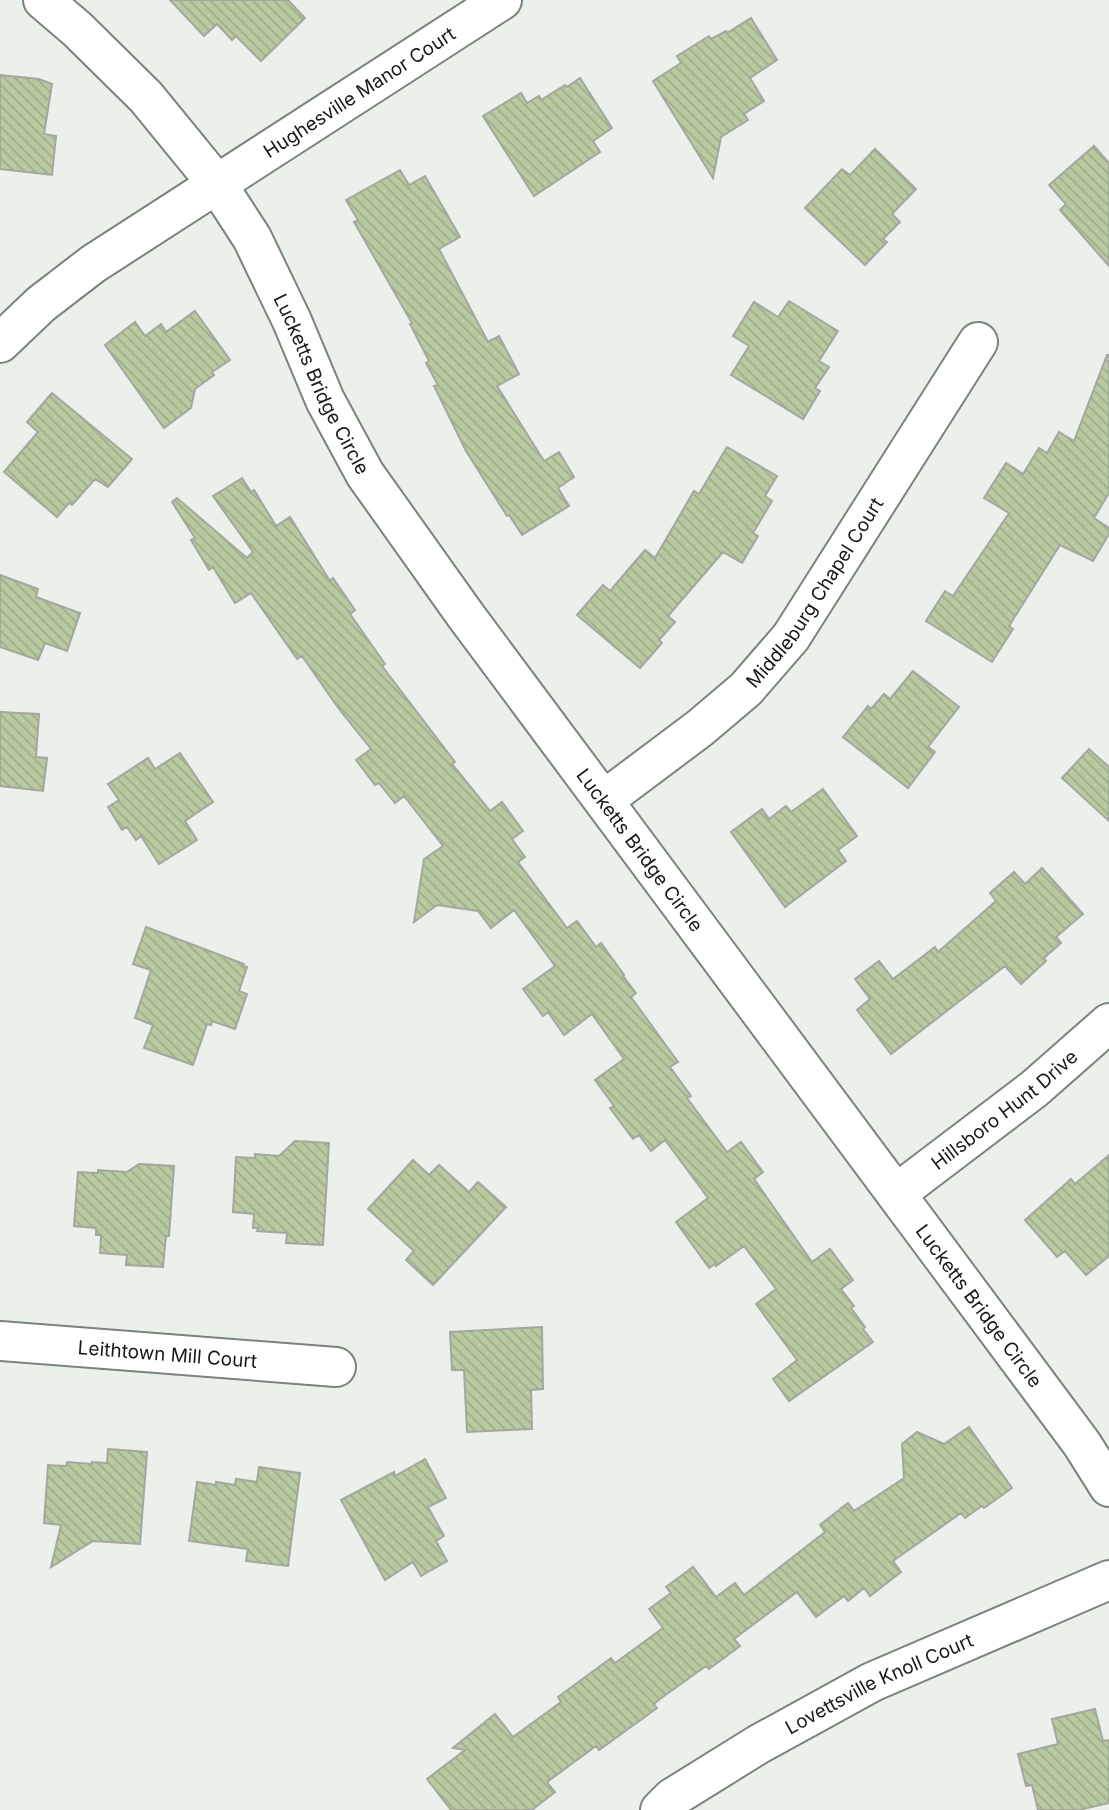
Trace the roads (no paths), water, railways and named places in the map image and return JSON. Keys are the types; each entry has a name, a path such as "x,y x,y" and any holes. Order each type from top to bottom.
{"street":[{"name":"Lucketts Bridge Circle","path":"43,0 77,29 146,97 217,184 252,238 292,321 324,400 365,474 466,615 1082,1444 1109,1488"},
{"name":"Hughesville Manor Court","path":"217,184 502,0"},
{"path":"0,343 41,304 93,264 217,184"},
{"name":"Middleburg Chapel Court","path":"604,800 700,727 746,688 791,637 978,342"},
{"name":"Hillsboro Hunt Drive","path":"897,1193 1034,1089 1109,1023"},
{"name":"Leithtown Mill Court","path":"0,1341 336,1367"},
{"name":"Lovettsville Knoll Court","path":"660,1810 672,1798 759,1744 872,1682 1109,1580"}]}
